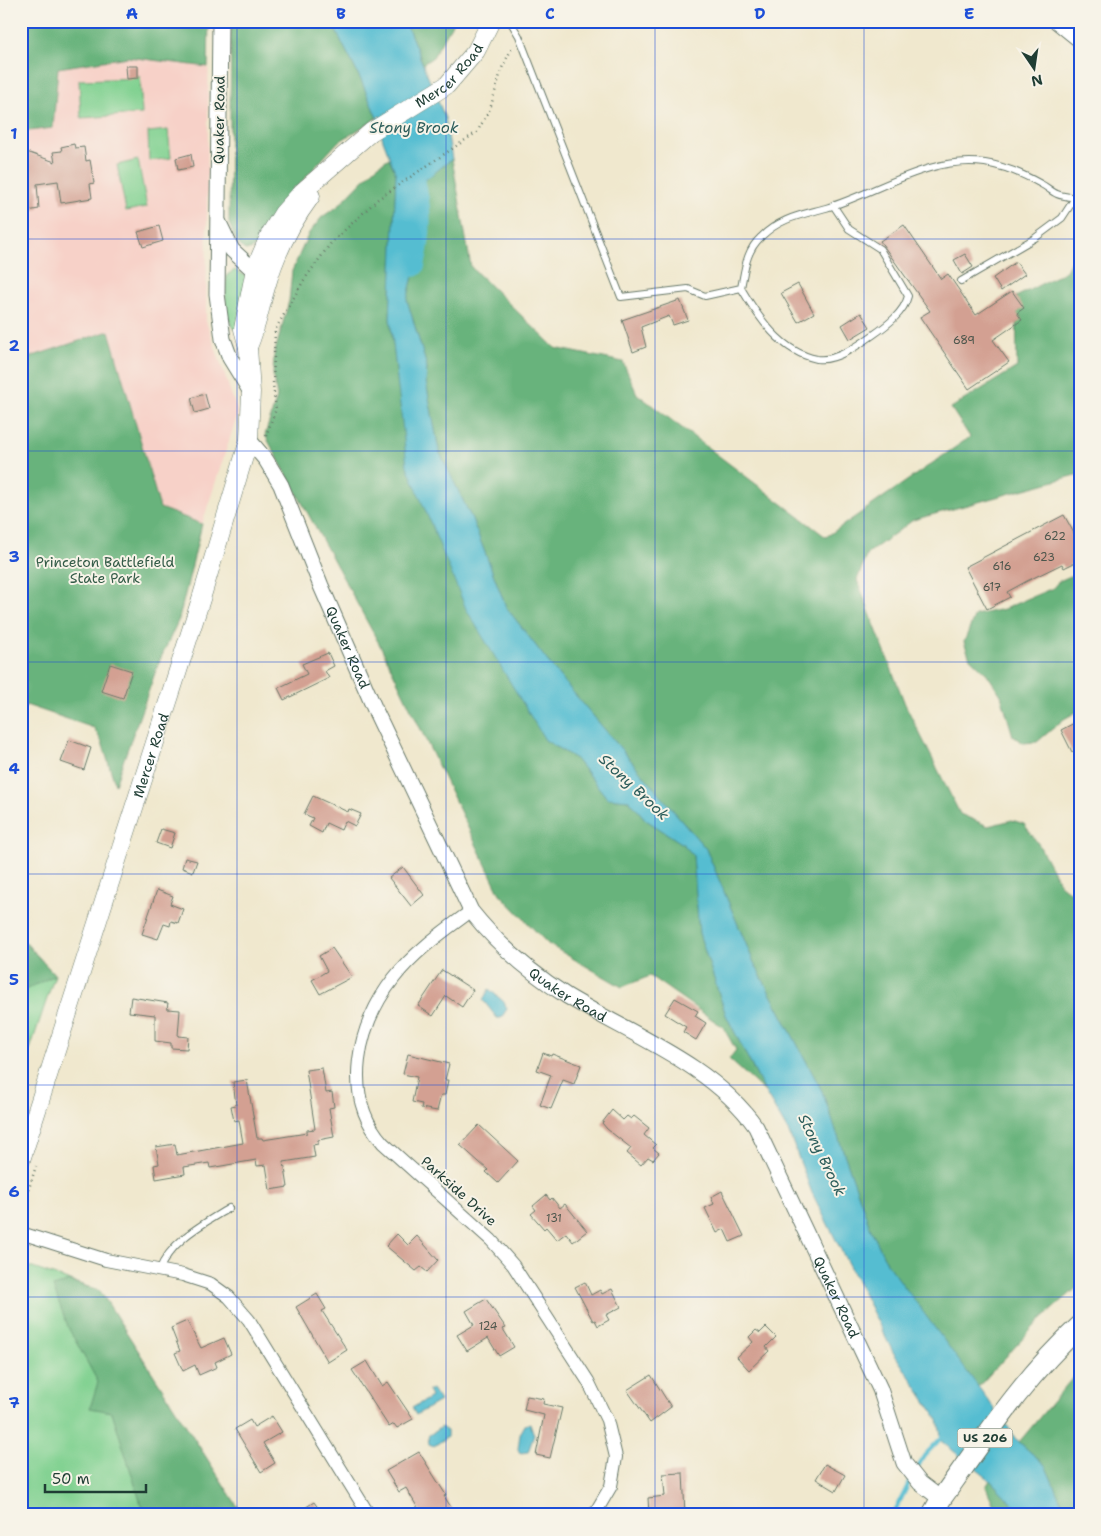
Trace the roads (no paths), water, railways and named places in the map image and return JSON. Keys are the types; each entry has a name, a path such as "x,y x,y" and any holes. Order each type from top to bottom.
{"highway":[{"name":"US 206","path":"937,1507 956,1478 1039,1366 1080,1326"}],"main road":[{"name":"Mercer Road","path":"21,1160 201,599 249,440 250,392 248,347 243,330 250,267 283,213 311,183 354,145 438,91 460,72 476,51 491,21"},
{"name":"Mercer Road","path":"248,347 254,332 266,286 288,232 323,174"}],"street":[{"name":"Quaker Road","path":"220,21 216,275 223,339 230,358 250,392"},
{"path":"1054,21 1080,42"},
{"name":"Quaker Road","path":"218,220 232,250 266,286"},
{"path":"216,275 230,264 250,267"},
{"path":"221,325 235,339 248,347"},
{"name":"Quaker Road","path":"249,440 266,460 281,485 321,586 376,712 471,910 492,937 529,970 568,996 634,1031 717,1085 745,1112 756,1128 880,1389 904,1463 937,1507"},
{"name":"Parkside Drive","path":"471,910 430,942 410,961 393,979 383,996 362,1042 358,1062 360,1103 372,1131 383,1143 490,1240 513,1265 588,1382 606,1420 616,1457 611,1486 594,1515"},
{"path":"21,1233 106,1260 183,1275 211,1284 240,1308 369,1515"}],"lane":[{"path":"510,21 519,36 621,297 688,289 705,296 740,288"},
{"path":"833,205 850,228 880,249 908,296 906,302 885,327 862,344 830,358 818,359 799,352 769,330 740,288 748,254 762,235 779,223 791,217 833,205 915,173 964,162 985,163 1008,169 1040,183 1058,195 1077,198 1062,218 1035,238 960,282"},
{"path":"159,1271 164,1258 174,1246 229,1208"}],"water":[{"name":"Stony Brook","path":"331,21 405,21 445,118 452,159 424,181 417,189 420,248 407,300 427,367 426,382 439,451 472,519 506,607 556,672 706,849 754,963 822,1091 871,1230 887,1263 1019,1442 1045,1465 1067,1515 1023,1515 990,1480 942,1442 938,1419 893,1352 812,1193 789,1133 765,1092 726,1015 699,933 693,855 683,844 646,820 629,800 607,798 576,759 545,740 466,609 407,466 390,318 396,174 377,118 361,80"},
{"path":"489,989 504,1002 507,1009 501,1018 497,1018 483,1000"},
{"path":"432,1389 440,1401 416,1415 412,1408 431,1397 428,1391"},
{"path":"530,1423 534,1435 528,1452 520,1453 518,1449 520,1434 525,1425"},
{"path":"441,1427 447,1431 447,1437 434,1446 429,1444 428,1436"}],"waterway":[{"name":"Stony Brook","path":"408,163 415,189 419,226 413,265"},
{"path":"916,1470 924,1456 944,1435"},
{"path":"893,1515 911,1479"}],"park label":[{"name":"Princeton Battlefield State Park","path":"105,570"}]}
